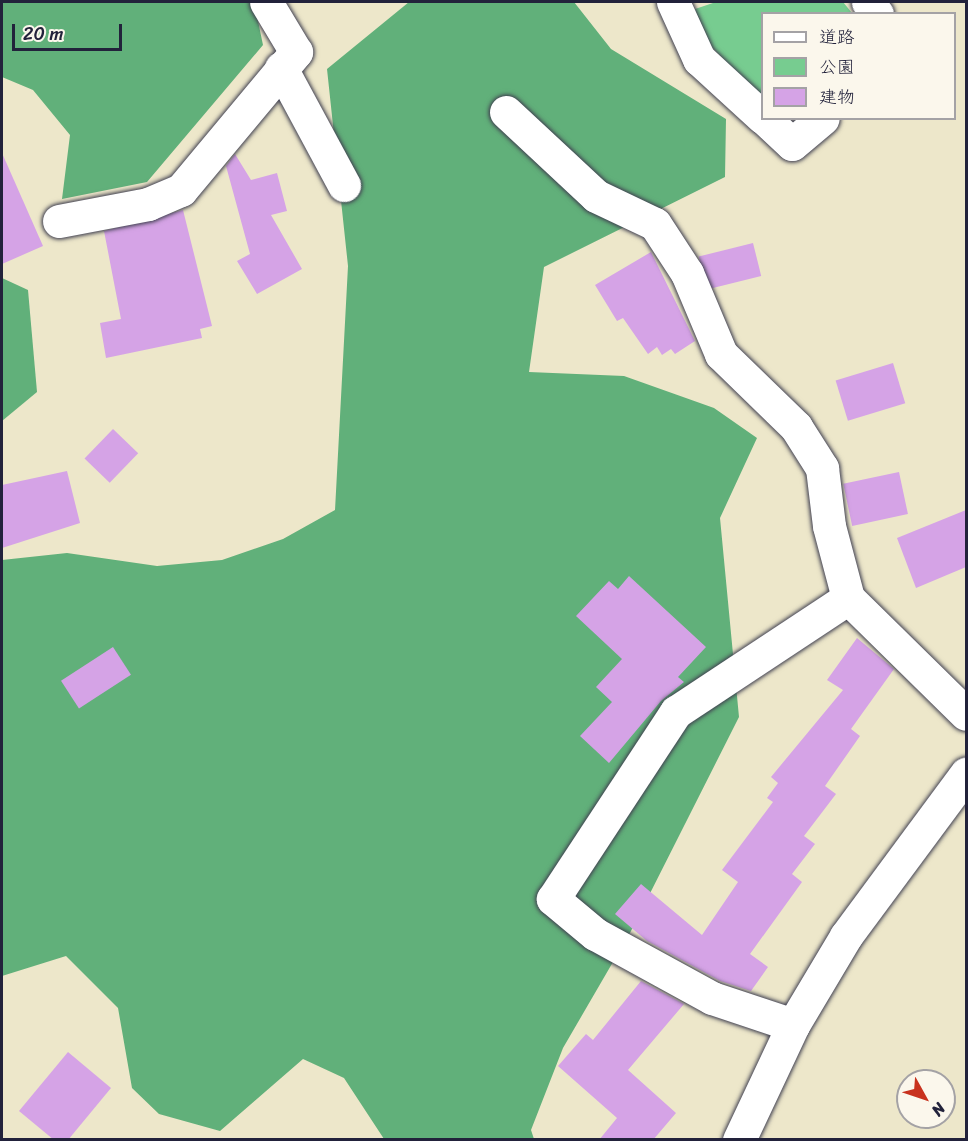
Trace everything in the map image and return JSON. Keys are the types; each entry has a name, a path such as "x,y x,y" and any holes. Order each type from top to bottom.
{"street":[{"path":"59,221 147,204 181,190 296,52 266,2"},
{"path":"673,2 699,59 761,116"},
{"path":"281,68 344,185"},
{"path":"506,112 596,196 655,224 687,273 721,354 796,428 822,468 829,526 848,598 966,714"},
{"path":"765,120 792,144 822,120"},
{"path":"793,1025 712,998 595,934 554,899 676,712 848,598"},
{"path":"739,1140 793,1025 853,926 966,774"}],"green space":[{"path":"2,2 254,2 263,45 147,182 62,199 70,135 33,90 2,77"},
{"path":"409,2 574,2 611,49 726,119 725,177 544,267 529,372 624,376 714,408 757,438 720,518 739,717 631,931 563,1048 531,1130 534,1139 384,1139 344,1078 303,1059 220,1131 159,1114 132,1088 118,1008 66,956 2,976 2,560 67,553 157,566 222,560 283,539 335,510 348,266 327,69"},
{"path":"716,2 843,2 851,12 761,12 761,98 705,40 695,9"},
{"path":"2,278 28,290 37,392 2,421"}],"building":[{"path":"2,153 43,246 2,264"},
{"path":"235,154 251,180 277,173 287,211 271,215 302,269 257,294 237,261 250,254 226,166"},
{"path":"183,210 212,326 200,329 202,338 106,358 100,323 121,319 104,231"},
{"path":"753,243 761,276 707,290 699,257"},
{"path":"651,252 695,341 675,354 671,349 662,355 657,347 648,354 623,318 617,321 595,285"},
{"path":"893,363 905,403 848,421 836,381"},
{"path":"113,429 138,453 110,483 85,458"},
{"path":"67,471 80,523 2,548 2,485"},
{"path":"899,472 908,514 852,526 843,484"},
{"path":"966,510 966,567 916,588 897,538"},
{"path":"629,576 706,647 678,677 684,682 661,701 609,763 580,736 612,702 596,687 622,659 576,616 609,581 618,589"},
{"path":"857,638 894,669 851,729 860,736 825,786 836,794 804,836 815,844 792,874 802,882 750,954 768,967 751,991 720,981 647,941 615,914 641,884 702,935 738,882 722,870 773,802 767,798 778,783 771,777 843,690 827,680"},
{"path":"113,647 131,675 79,708 61,681"},
{"path":"641,981 684,1004 628,1070 676,1113 653,1140 599,1140 617,1118 558,1066 586,1034 593,1040"},
{"path":"68,1052 111,1088 68,1140 54,1140 19,1111"}]}
